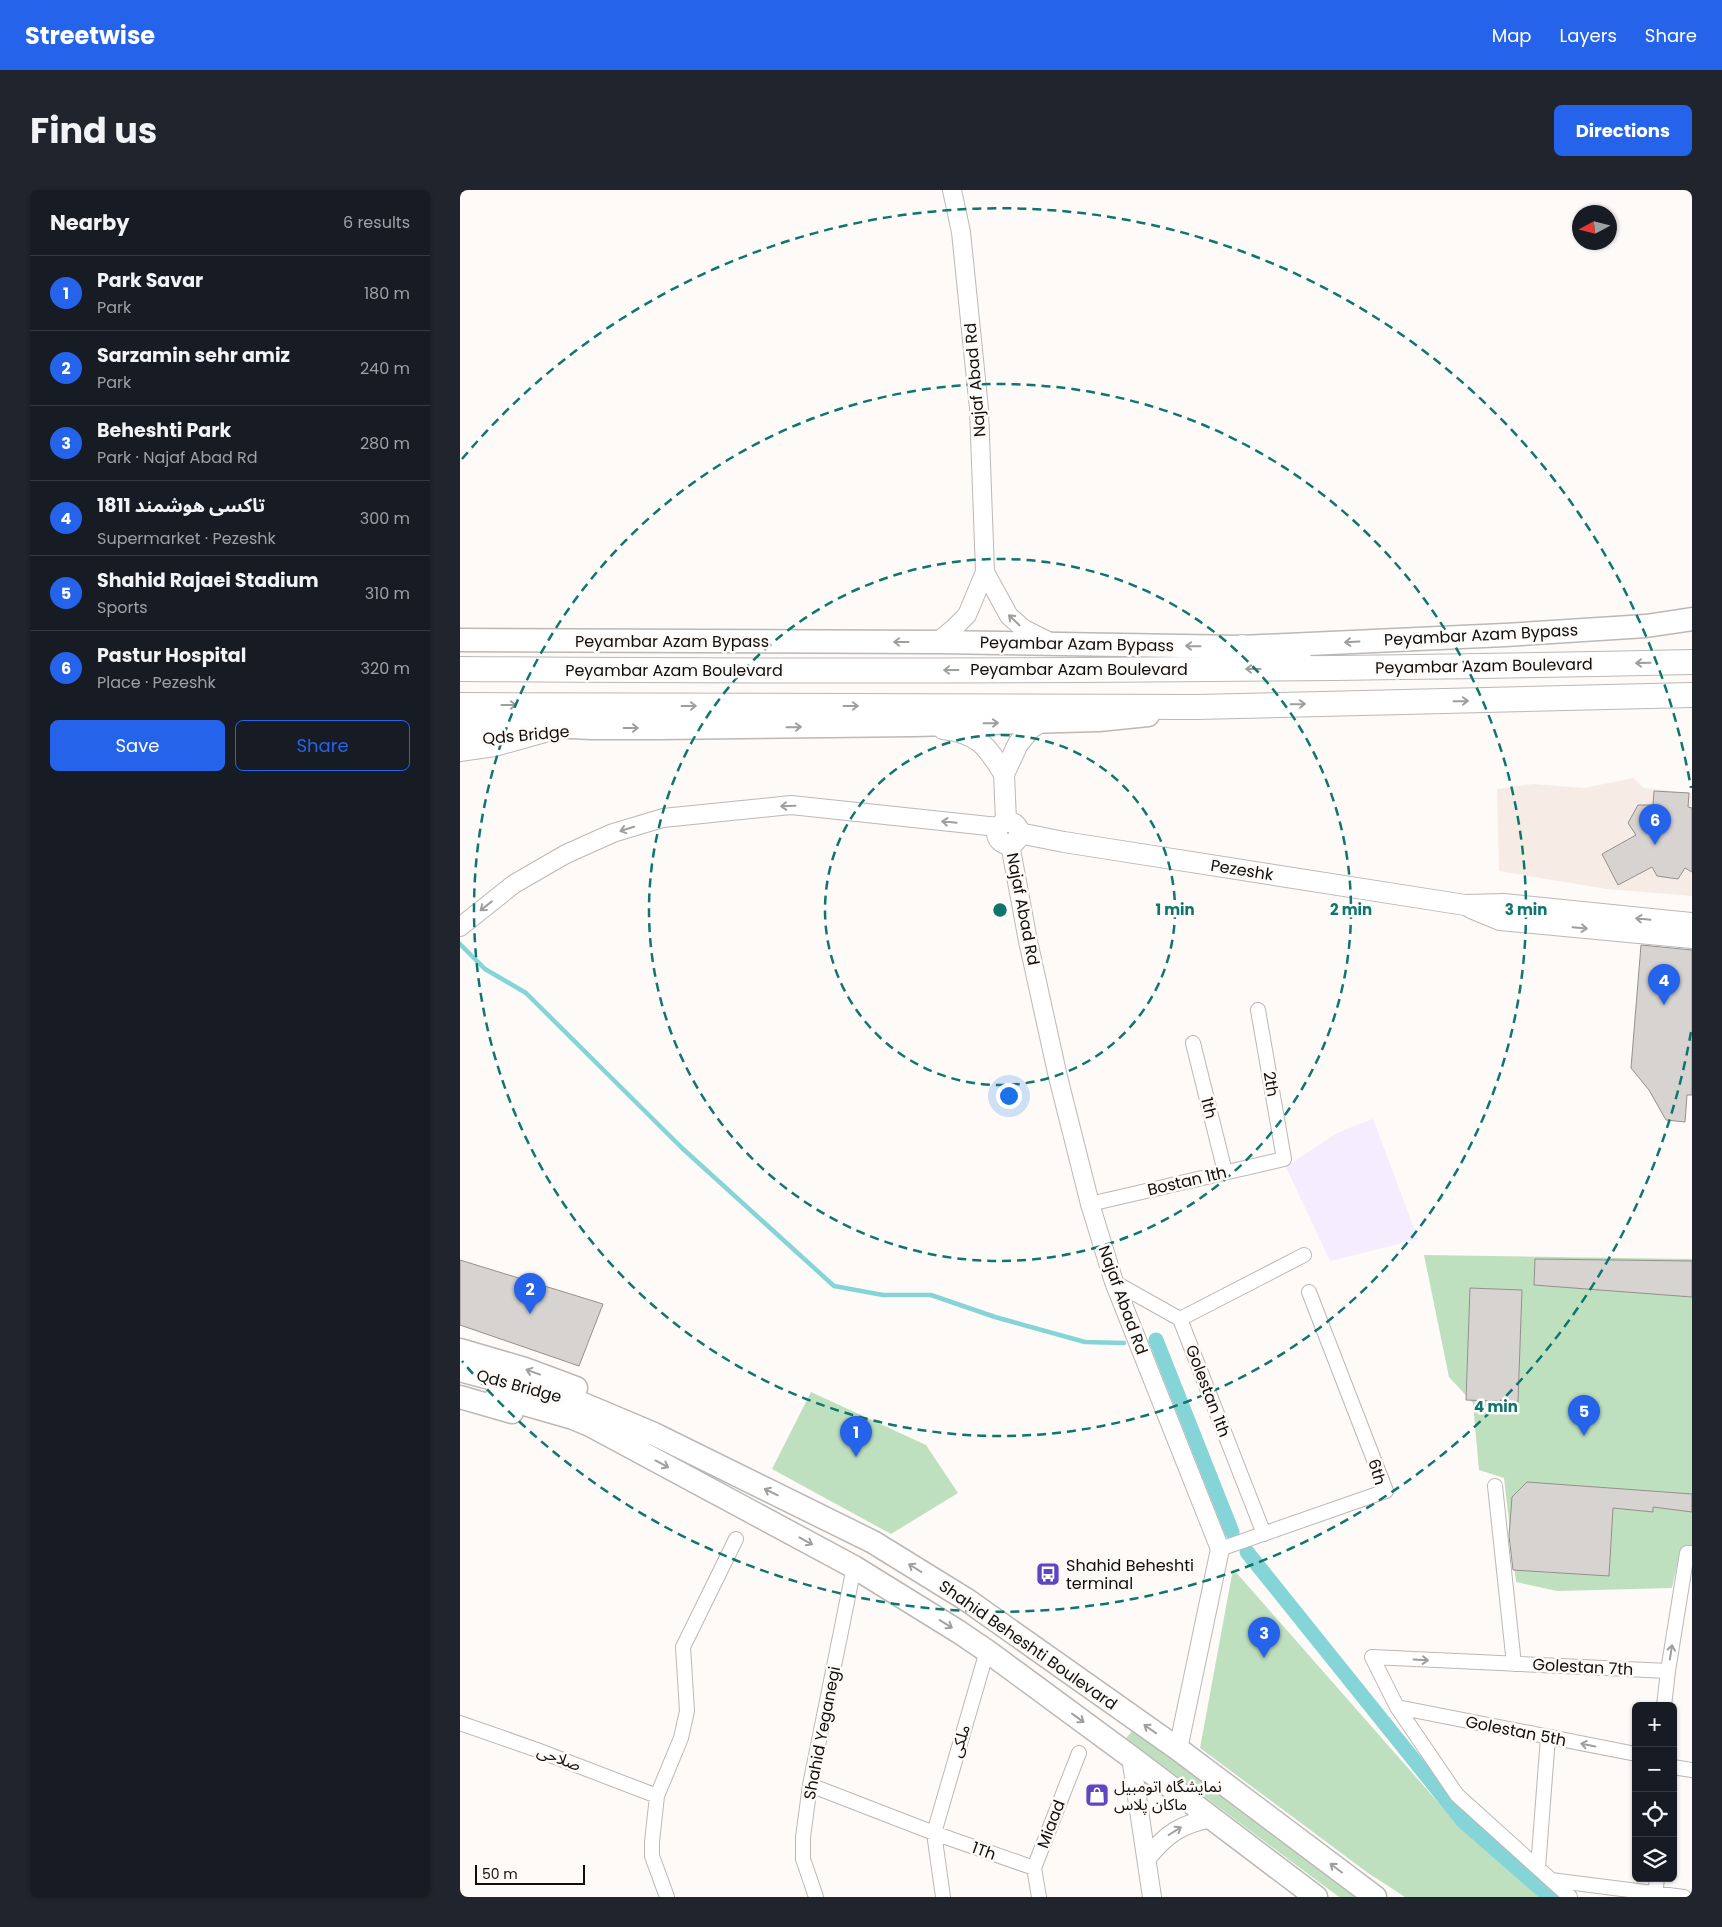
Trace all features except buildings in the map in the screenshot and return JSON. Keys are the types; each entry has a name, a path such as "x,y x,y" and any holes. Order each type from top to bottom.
{"highway":[{"path":"1242,647 1350,669"},
{"name":"Peyambar Azam Boulevard","path":"463,669 675,671 1350,669 1692,662"},
{"name":"Peyambar Azam Boulevard","path":"460,705 1197,707 1692,695"}],"main road":[{"name":"Peyambar Azam Bypass","path":"460,640 937,642 1242,647 1505,635 1646,626 1692,619"},
{"path":"460,630 530,641"},
{"name":"Peyambar Azam Boulevard","path":"460,722 592,728 914,725 1099,720 1130,718 1197,707"},
{"path":"1004,774 1018,744 1032,728 1041,722"},
{"path":"914,725 968,734 980,742 992,755 1004,774"},
{"name":"Qds Bridge","path":"460,740 545,735 592,728"},
{"name":"Najaf Abad Rd","path":"1004,774 1008,831"},
{"name":"Pezeshk","path":"1008,831 1064,842 1465,905 1504,904 1692,923"},
{"name":"Pezeshk","path":"1465,905 1500,920 1692,938"},
{"name":"Shahid Beheshti Boulevard","path":"460,1350 525,1369 571,1386 654,1434 872,1542 967,1600 1178,1749 1375,1897"},
{"name":"Qds Bridge","path":"460,1370 576,1410"},
{"name":"Qds Bridge","path":"460,1385 576,1410"},
{"name":"Shahid Beheshti Boulevard","path":"460,1397 637,1451"},
{"name":"Shahid Beheshti Boulevard","path":"576,1410 654,1434"},
{"name":"Shahid Beheshti Boulevard","path":"576,1410 605,1432 637,1451 854,1568 987,1651 1316,1897"}],"street":[{"name":"Najaf Abad Rd","path":"952,190 961,232 979,409 985,572"},
{"path":"937,642 954,630 967,615 985,572"},
{"path":"985,572 1009,616 1024,629 1055,644"},
{"path":"460,754 495,749 545,735"},
{"path":"460,927 514,884 566,854 614,833 663,818 791,805 1008,831"},
{"name":"Najaf Abad Rd","path":"1008,831 1028,942 1058,1077 1090,1204 1114,1282 1220,1549"},
{"name":"2th","path":"1258,1010 1284,1159"},
{"name":"1th","path":"1193,1042 1225,1172"},
{"name":"Bostan 1th","path":"1090,1204 1284,1159"},
{"path":"1114,1282 1180,1319 1304,1255"},
{"name":"6th","path":"1220,1549 1386,1490 1309,1292"},
{"name":"Golestan 1th","path":"1180,1319 1264,1534"},
{"path":"1495,1486 1514,1664"},
{"path":"667,1897 652,1856 657,1796 681,1738 687,1711 682,1647 736,1539"},
{"path":"1178,1749 1220,1549"},
{"path":"1664,1702 1687,1553 1692,1553"},
{"name":"Shahid Yeganegi","path":"816,1897 803,1859 803,1837 810,1785 854,1568"},
{"name":"ملکی","path":"934,1833 987,1651"},
{"name":"Golestan 7th","path":"1397,1707 1372,1657 1668,1671"},
{"path":"1397,1707 1457,1795 1570,1897"},
{"name":"Golestan 5th","path":"1397,1707 1632,1753"},
{"name":"صلاحی","path":"460,1723 657,1796"},
{"path":"1538,1868 1548,1737"},
{"name":"Miaad","path":"1040,1897 1034,1868 1079,1753"},
{"path":"1131,1757 1148,1858 1152,1897"},
{"path":"1677,1768 1692,1770"},
{"name":"1Th","path":"810,1785 934,1833 1034,1868"},
{"path":"1148,1858 1160,1843 1175,1830 1193,1822 1212,1818"},
{"path":"934,1833 943,1897"},
{"path":"1551,1880 1655,1895 1684,1897"},
{"path":"1655,1895 1657,1882"}],"shaded area":[{"path":"1633,778 1644,788 1692,793 1692,896 1607,889 1499,871 1497,789 1533,784 1584,788"},
{"path":"1373,1119 1418,1239 1330,1261 1286,1167 1339,1132"}],"green space":[{"path":"1424,1255 1692,1259 1692,1550 1681,1548 1672,1588 1557,1591 1516,1582 1504,1478 1479,1470 1473,1403 1449,1377"},
{"path":"811,1392 926,1445 958,1493 891,1534 772,1469"},
{"path":"1233,1569 1459,1826 1539,1897 1405,1897 1368,1873 1200,1748"},
{"path":"1134,1729 1359,1897 1339,1897 1126,1738"}],"waterway":[{"path":"460,944 485,969 526,993 682,1148 834,1286 883,1295 931,1295 995,1317 1085,1342 1124,1343"},
{"path":"1151,1341 1156,1340"},
{"path":"1156,1340 1232,1532"},
{"path":"1247,1552 1463,1821 1550,1897"}],"place":[{"name":"Pastur Hospital","path":"1655,845"},
{"name":"تاکسی هوشمند 1811","path":"1664,1005"},
{"name":"Sarzamin sehr amiz","path":"530,1314"},
{"name":"Shahid Rajaei Stadium","path":"1584,1436"},
{"name":"Park Savar","path":"856,1457"},
{"name":"Shahid Beheshti terminal","path":"1048,1574"},
{"name":"Beheshti Park","path":"1264,1658"},
{"name":"نمایشگاه اتومبیل ماکان پلاس","path":"1097,1795"}]}
